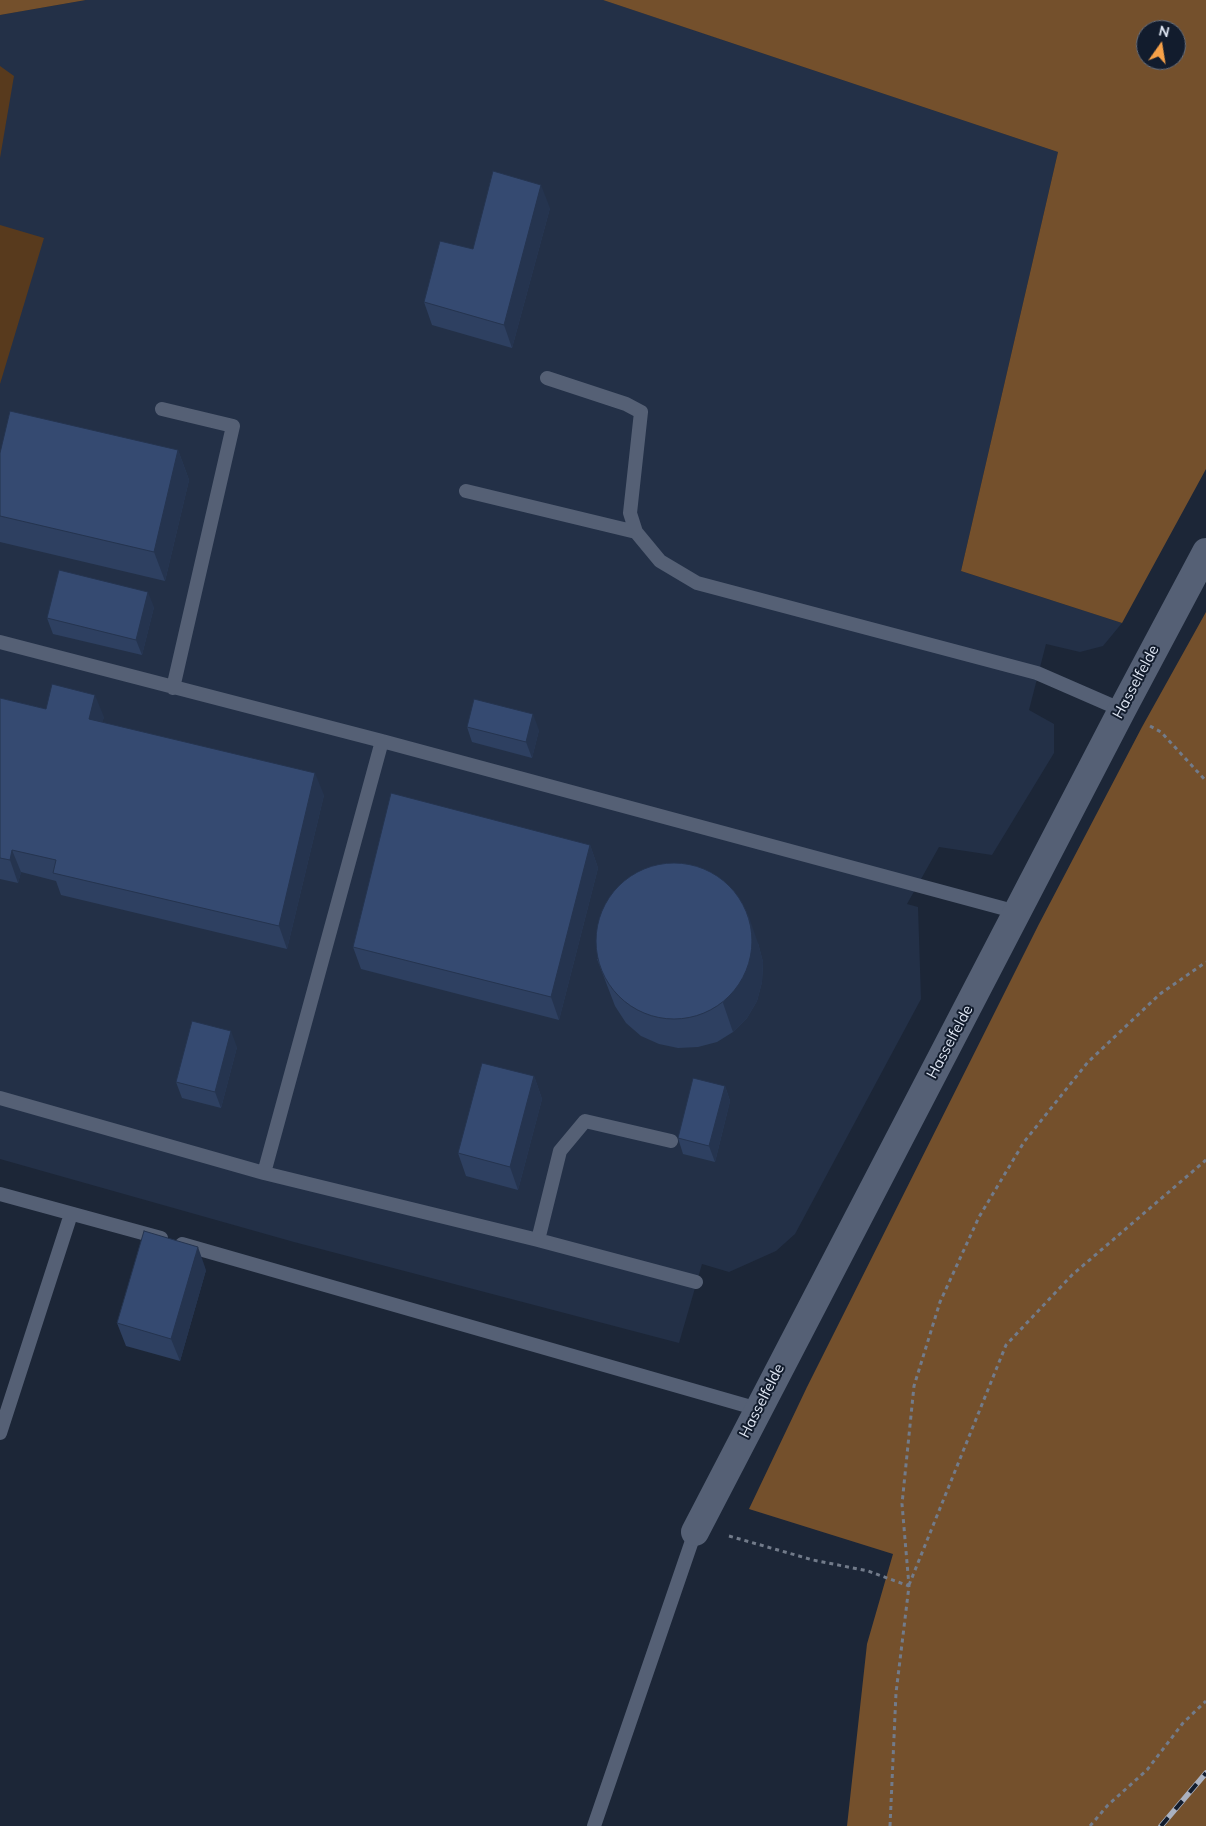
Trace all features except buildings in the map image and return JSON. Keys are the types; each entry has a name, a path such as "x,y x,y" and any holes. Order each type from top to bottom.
{"street":[{"name":"Hasselfelde","path":"696,1530 1206,552"}],"lane":[{"path":"546,378 626,404 641,412 630,512 636,532 660,561 697,583 1037,673 1122,710"},
{"path":"162,409 233,426 173,688"},
{"path":"466,491 636,532"},
{"path":"0,642 382,741 1017,912"},
{"path":"264,1172 382,741"},
{"path":"0,1098 264,1172 538,1240 696,1282"},
{"path":"538,1240 560,1151 585,1121 671,1141"},
{"path":"0,1194 758,1409"},
{"path":"0,1433 71,1214"},
{"path":"594,1826 696,1530"}],"path":[{"path":"1122,710 1160,732 1206,781"},
{"path":"890,1826 896,1692 908,1586 902,1504 914,1386 940,1302 979,1217 1024,1142 1088,1062 1160,994 1206,962"},
{"path":"908,1586 1006,1344 1072,1275 1206,1160"},
{"path":"696,1530 813,1560 868,1571 908,1586"},
{"path":"1090,1826 1108,1805 1147,1770 1183,1723 1206,1700"}],"shaded area":[{"path":"0,0 86,0 0,15"},
{"path":"86,0 603,0 1058,152 961,571 1122,623 1103,646 1080,652 1046,644 1029,710 1054,724 1054,753 992,855 939,847 907,904 918,907 921,999 795,1234 776,1251 729,1272 702,1264 679,1343 294,1242 0,1159 0,15"},
{"path":"603,0 1206,0 1206,469 1122,623 961,571 1058,152"},
{"path":"0,66 14,76 0,158"},
{"path":"0,225 44,238 0,384"},
{"path":"1206,612 1206,1826 847,1826 867,1644 893,1554 749,1509 807,1387 1039,924 1142,727"}],"railway":[{"path":"1161,1826 1206,1773"}]}
